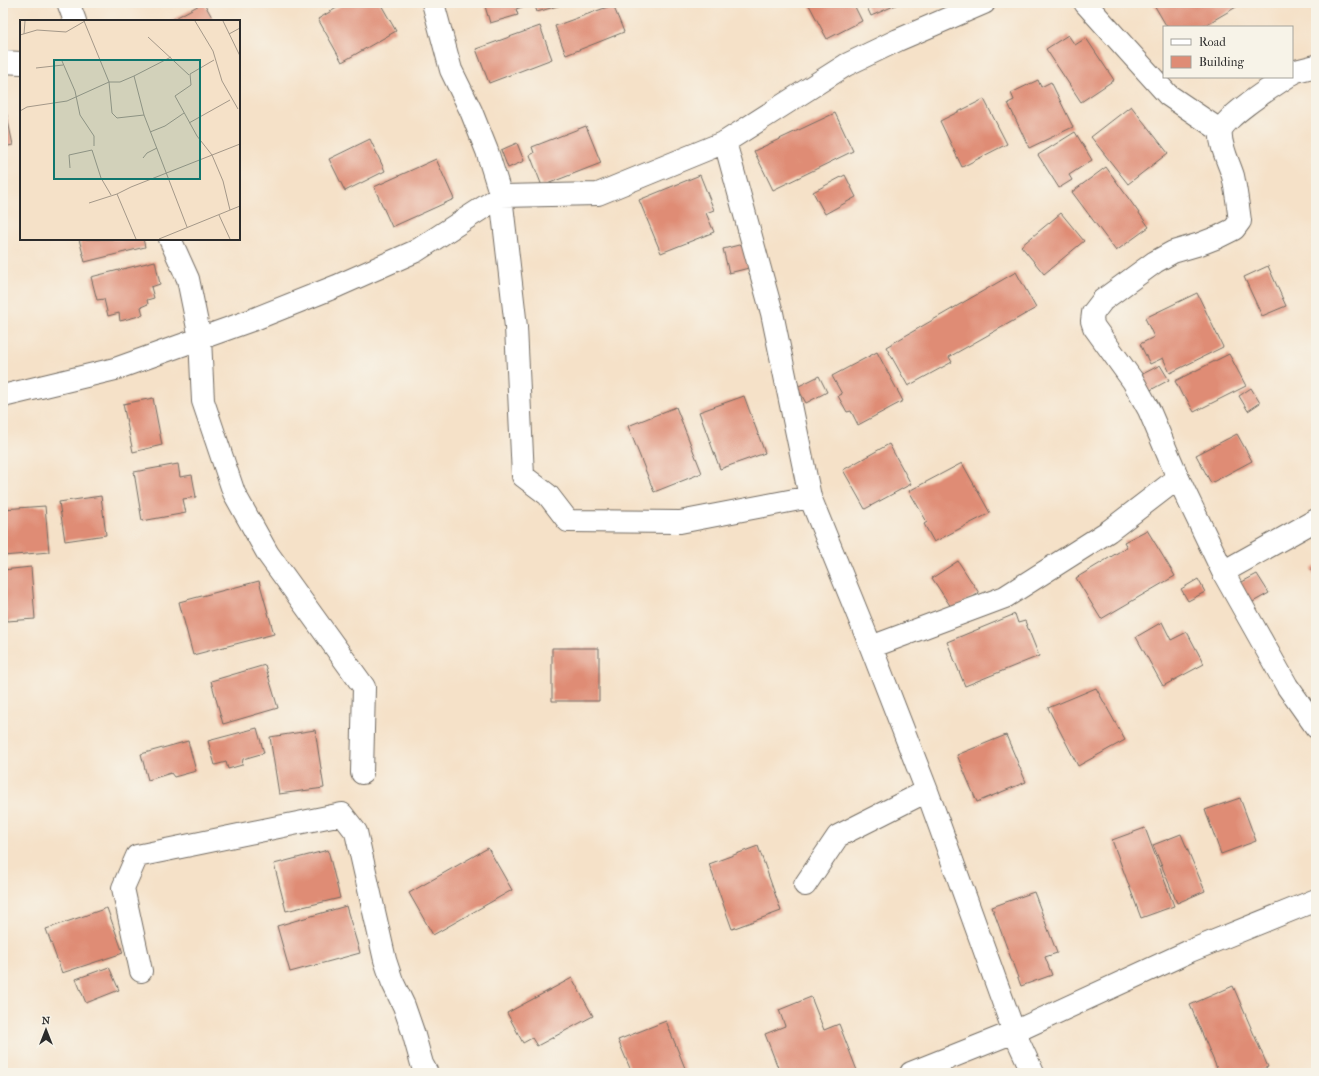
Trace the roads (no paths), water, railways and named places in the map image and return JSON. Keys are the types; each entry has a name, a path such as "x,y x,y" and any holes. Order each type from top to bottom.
{"street":[{"path":"433,3 451,70 471,111 487,151 501,196 516,327 523,476 548,495 568,521 680,522 810,497"},
{"path":"3,396 115,369 252,320 337,286 416,251 501,196 598,194 725,142 846,65 898,40 984,3"},
{"path":"1085,3 1168,94 1221,131"},
{"path":"3,62 20,63"},
{"path":"1293,73 1296,71 1316,66"},
{"path":"1285,78 1258,96 1224,124 1221,131 1221,141 1233,176 1240,222 1234,229 1218,237 1173,252 1155,262 1102,300 1093,313 1092,321 1094,327 1133,381 1149,410 1178,478 1223,572 1287,686 1316,727"},
{"path":"725,142 772,313 810,497 871,647 927,791 1014,1032 1033,1073"},
{"path":"170,240 188,279 200,338 203,401 234,493 268,554 364,687 362,773"},
{"path":"871,647 1005,597 1109,531 1178,478"},
{"path":"1223,572 1316,520"},
{"path":"805,885 838,836 927,791"},
{"path":"141,971 124,888 138,856 342,814 356,832 385,960 392,981 414,1032 422,1064 427,1073"},
{"path":"911,1073 1014,1032 1190,951 1316,900"}]}
